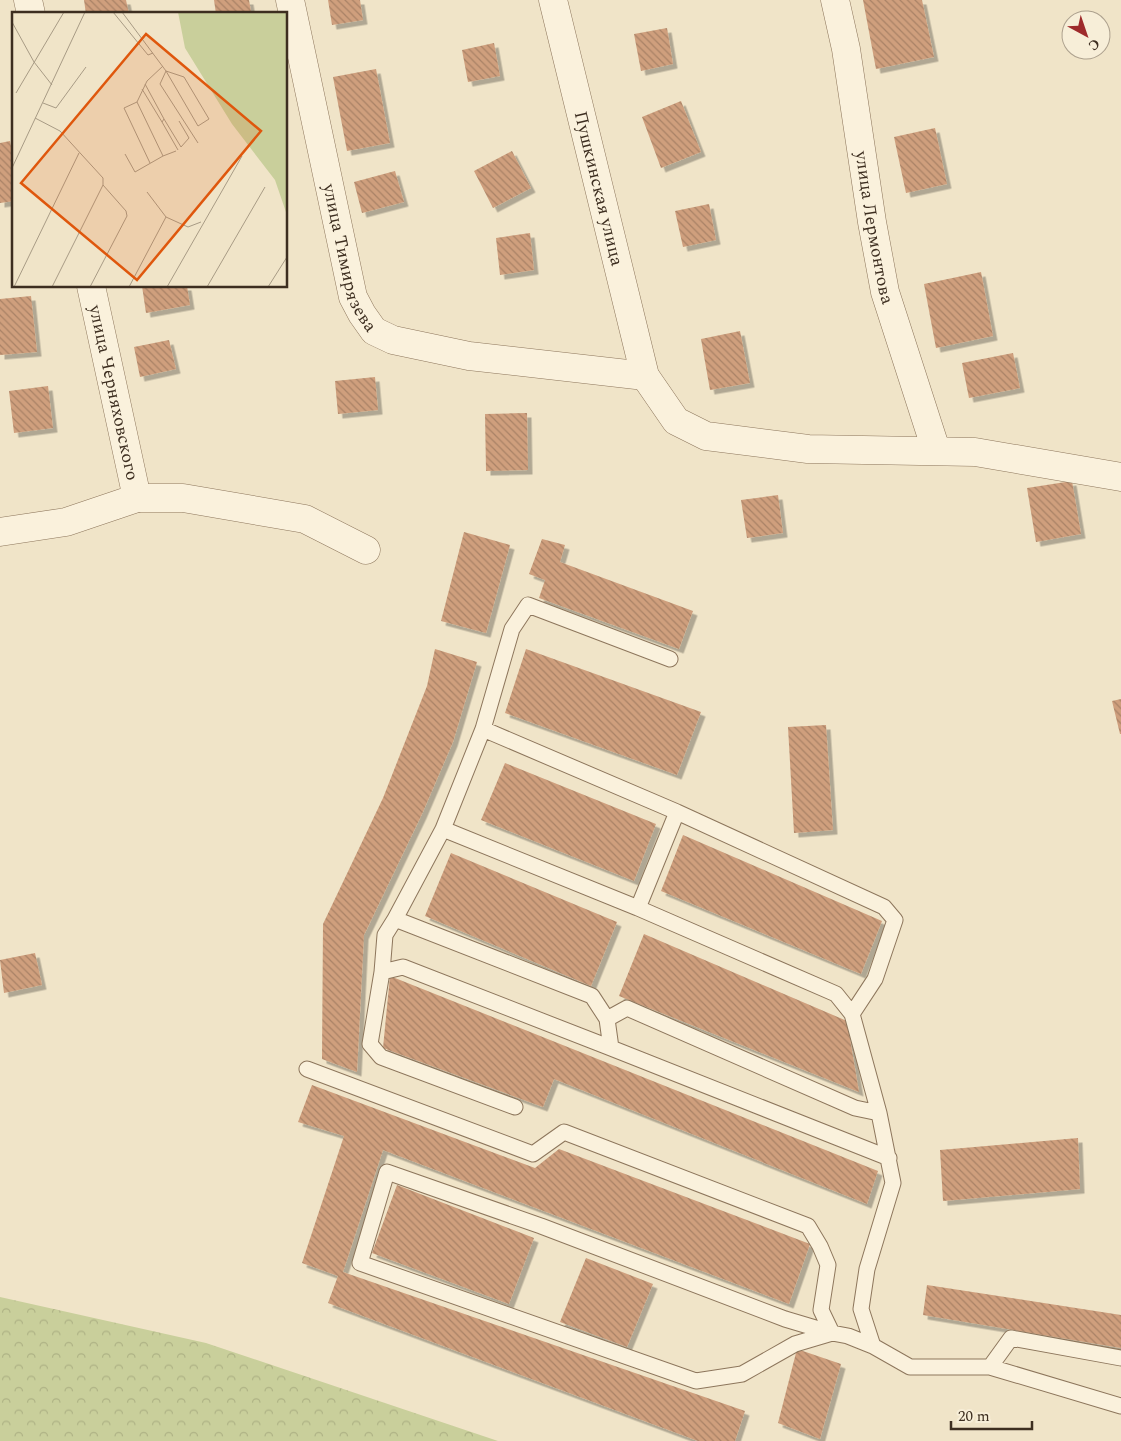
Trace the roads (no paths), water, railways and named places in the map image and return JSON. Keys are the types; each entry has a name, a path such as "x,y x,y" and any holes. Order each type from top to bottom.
{"street":[{"name":"улица Тимирязева","path":"290,0 353,297 374,331 393,340 469,356 645,376"},
{"name":"Пушкинская улица","path":"553,0 645,376"},
{"name":"улица Лермонтова","path":"835,0 846,49 872,222 885,292 936,450"},
{"name":"улица Черняховского","path":"91,288 137,498"},
{"path":"645,376 676,421 706,436 808,449 976,452 1121,477"},
{"path":"0,532 66,522 137,498 183,498 305,519 366,550"}],"lane":[{"path":"515,1106 381,1057 370,1044 382,972 386,934 443,829 483,729 512,629 528,605 670,659"},
{"path":"483,729 677,812 884,907 896,920 875,979 852,1014"},
{"path":"638,908 677,812"},
{"path":"443,829 638,908 836,994 852,1014 879,1112 894,1183 867,1269 861,1309 873,1346"},
{"path":"395,918 592,996 607,1019 611,1048"},
{"path":"382,972 403,967 889,1158"},
{"path":"607,1019 627,1008 855,1108 879,1112"},
{"path":"306,1069 533,1154 564,1132 808,1226 820,1246 828,1265 821,1310 832,1334"},
{"path":"832,1334 795,1344 742,1374 696,1381 360,1263 387,1172 541,1226 785,1319 832,1334 848,1336 873,1346 910,1367 990,1367 1121,1406"},
{"path":"990,1367 1011,1338 1121,1358"}]}
